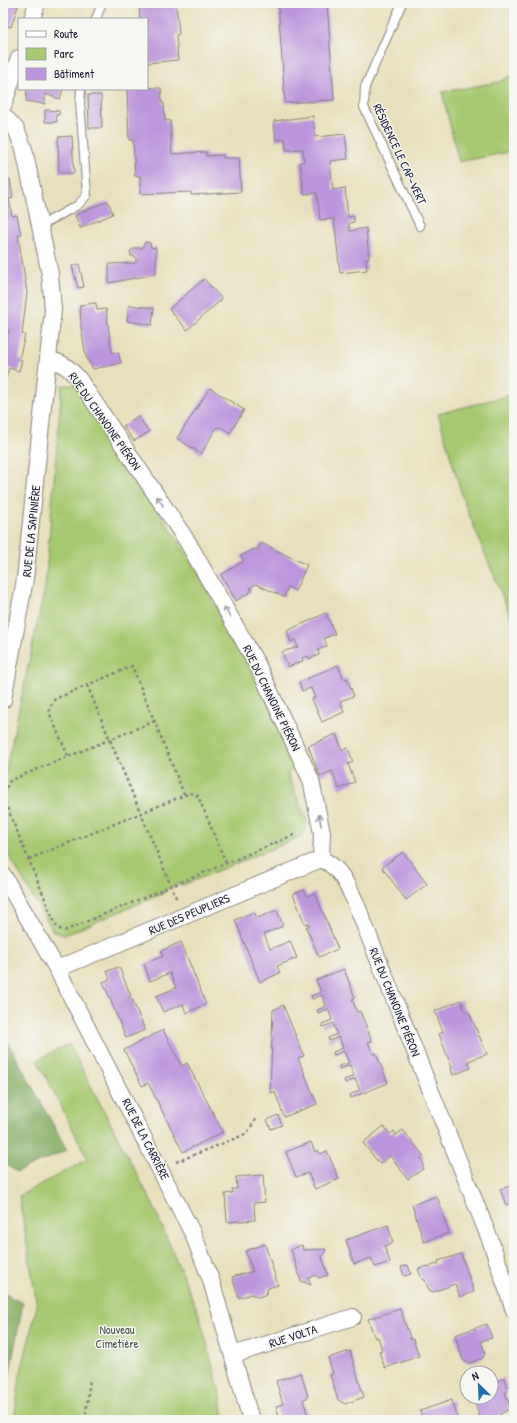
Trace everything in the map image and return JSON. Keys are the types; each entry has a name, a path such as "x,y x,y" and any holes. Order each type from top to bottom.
{"street":[{"path":"32,18 37,3"},
{"path":"3,106 18,61"},
{"path":"3,115 21,136 52,289 48,360"},
{"name":"RUE DE LA SAPINIÈRE","path":"3,700 25,579 48,360"},
{"name":"RUE DU CHANOINE PIÉRON","path":"48,360 58,361 71,370 78,378 187,541 258,666 311,780 322,833 320,859 331,863 338,870 355,901 491,1242 514,1310"},
{"name":"RUE DES PEUPLIERS","path":"57,970 320,859"},
{"name":"RUE DE LA CARRIÈRE","path":"3,875 57,970 161,1168 203,1257 251,1420"},
{"name":"RUE VOLTA","path":"233,1355 353,1318"}],"lane":[{"path":"96,18 102,3"},
{"name":"RÉSIDENCE LE CAP-VERT","path":"402,3 365,87 364,107 420,226"},
{"path":"40,226 78,205 87,195 80,102 81,90"}],"path":[{"path":"68,756 49,712 50,706 55,699 132,666 184,794"},
{"path":"87,685 184,916"},
{"path":"155,721 11,780 8,783 4,800 57,928 64,931 294,835"},
{"path":"29,859 184,794 190,793 198,796 226,863"},
{"path":"161,1168 247,1133 256,1119"},
{"path":"84,1420 90,1379"}],"green space":[{"path":"514,74 514,151 459,162 442,92 499,82"},
{"path":"62,385 75,385 189,557 301,765 287,773 307,821 303,836 183,885 179,884 165,890 164,893 65,935 53,931 7,853 3,836 3,783 45,587"},
{"path":"514,394 514,625 464,502 438,414"},
{"path":"3,1025 6,1039 67,1150 17,1172 3,1163"},
{"name":"Nouveau Cimetière","path":"69,1044 153,1205 199,1314 221,1396 224,1420 14,1420 20,1376 37,1306 19,1196 88,1159 37,1060"},
{"path":"3,1293 23,1303 6,1393 3,1397"}],"building":[{"path":"3,3 19,3 11,27 3,24"},
{"path":"139,3 176,3 179,34 176,35 178,60 148,63 148,18 140,18"},
{"path":"278,3 327,3 334,100 285,103"},
{"path":"148,88 161,88 165,121 170,120 172,154 206,152 206,156 223,155 223,158 239,158 241,192 191,195 191,192 140,194 140,176 135,176 133,140 129,140 127,90 148,90"},
{"path":"27,90 63,90 60,99 45,94 45,104 26,101"},
{"path":"88,95 101,95 102,128 89,128"},
{"path":"45,110 59,111 59,115 56,115 57,122 45,122"},
{"path":"313,116 315,137 345,134 348,159 330,161 333,190 345,188 348,217 354,216 354,222 349,223 350,231 366,228 369,258 366,259 367,270 340,273 334,219 320,220 317,193 304,194 300,162 304,162 303,149 286,150 285,139 276,140 274,121"},
{"path":"72,136 74,173 59,173 58,137"},
{"path":"10,179 13,198 9,199 12,216 17,215 21,235 18,235 27,292 22,334 25,335 19,359 22,360 19,371 9,368 4,386 3,354 9,330 3,329 3,180"},
{"path":"108,201 113,214 80,228 75,215"},
{"path":"145,242 150,243 151,248 156,247 156,274 109,283 109,264 136,263 136,257 131,256 130,251 135,248 142,248"},
{"path":"79,264 84,287 78,288 72,266"},
{"path":"204,279 222,299 187,330 169,309"},
{"path":"96,303 97,310 106,309 112,353 118,352 121,363 93,369 86,357 81,326 80,305"},
{"path":"129,305 154,308 152,325 127,321"},
{"path":"210,388 244,410 230,433 221,427 216,428 201,454 177,438"},
{"path":"138,416 149,432 134,441 123,426"},
{"path":"261,543 307,565 295,591 288,587 284,597 256,584 250,588 252,591 236,601 221,575 244,561 241,556 254,549 257,550"},
{"path":"326,613 335,634 324,638 327,646 318,650 319,655 309,659 308,656 302,658 303,661 288,667 282,652 298,647 295,640 291,642 287,631"},
{"path":"338,665 344,680 347,678 354,696 340,701 344,712 322,722 312,699 315,698 311,688 302,691 299,682"},
{"path":"336,734 342,750 348,748 353,762 348,764 355,782 339,789 332,771 320,776 308,746"},
{"path":"403,852 427,884 406,900 382,867"},
{"path":"304,890 307,896 315,893 338,949 319,957 306,927 309,926 307,923 305,924 293,894"},
{"path":"277,910 283,926 264,934 270,949 290,941 297,958 277,966 280,973 260,982 235,920 254,912 257,918"},
{"path":"181,942 206,1004 186,1013 183,1004 163,1012 156,996 176,988 170,973 150,981 144,964 163,956 161,951"},
{"path":"119,967 131,996 129,997 130,1000 132,999 145,1030 126,1038 103,982 110,979 107,971"},
{"path":"344,969 355,998 352,999 357,1012 360,1011 372,1041 368,1042 373,1054 376,1053 388,1083 351,1098 350,1095 360,1090 355,1079 345,1083 344,1080 354,1076 350,1065 340,1069 339,1066 349,1063 344,1051 334,1055 333,1052 343,1048 339,1037 329,1041 328,1038 337,1034 333,1023 323,1027 322,1024 332,1020 328,1009 318,1013 317,1010 326,1006 322,995 312,999 311,996 321,992 316,980"},
{"path":"461,1000 465,1012 468,1010 487,1054 468,1061 471,1068 453,1075 452,1068 439,1034 443,1032 435,1011"},
{"path":"283,1005 304,1056 298,1058 317,1104 284,1117 275,1092 270,1093 273,1010"},
{"path":"163,1030 182,1066 187,1063 223,1132 183,1152 148,1083 142,1086 124,1050"},
{"path":"278,1115 282,1125 271,1129 267,1120"},
{"path":"384,1126 390,1134 394,1131 396,1135 403,1130 424,1156 421,1158 423,1162 423,1169 408,1179 390,1156 380,1164 363,1143"},
{"path":"311,1142 315,1152 318,1150 320,1154 327,1151 339,1179 315,1189 308,1173 296,1177 286,1152"},
{"path":"263,1175 265,1202 254,1203 255,1220 227,1222 225,1194 233,1193 232,1189 237,1189 236,1177"},
{"path":"514,1185 514,1202 506,1205 500,1189"},
{"path":"437,1196 449,1233 424,1242 412,1205"},
{"path":"388,1225 393,1243 384,1246 390,1262 375,1267 371,1258 354,1264 346,1240"},
{"path":"265,1244 278,1285 268,1288 266,1294 259,1297 251,1294 239,1298 232,1277 253,1271 245,1251"},
{"path":"302,1245 303,1250 326,1249 322,1257 328,1275 318,1278 317,1275 308,1278 311,1285 301,1281 291,1249"},
{"path":"461,1254 474,1292 460,1297 455,1284 433,1292 429,1290 418,1269 428,1267 439,1263 438,1261"},
{"path":"408,1265 411,1274 404,1276 401,1267"},
{"path":"400,1309 411,1340 413,1339 419,1356 385,1368 379,1351 382,1350 378,1337 375,1338 368,1319"},
{"path":"487,1324 492,1338 481,1341 485,1353 483,1358 469,1363 463,1360 455,1335"},
{"path":"350,1351 364,1397 345,1404 338,1400 330,1375 333,1374 328,1358"},
{"path":"301,1373 308,1397 303,1400 308,1415 294,1420 280,1420 276,1406 283,1404 276,1381"},
{"path":"504,1378 508,1391 505,1392 510,1406 508,1410 500,1414 500,1416 487,1420 480,1420 476,1405 499,1405 499,1380"},
{"path":"452,1400 458,1420 415,1420 422,1417 420,1411"}]}
